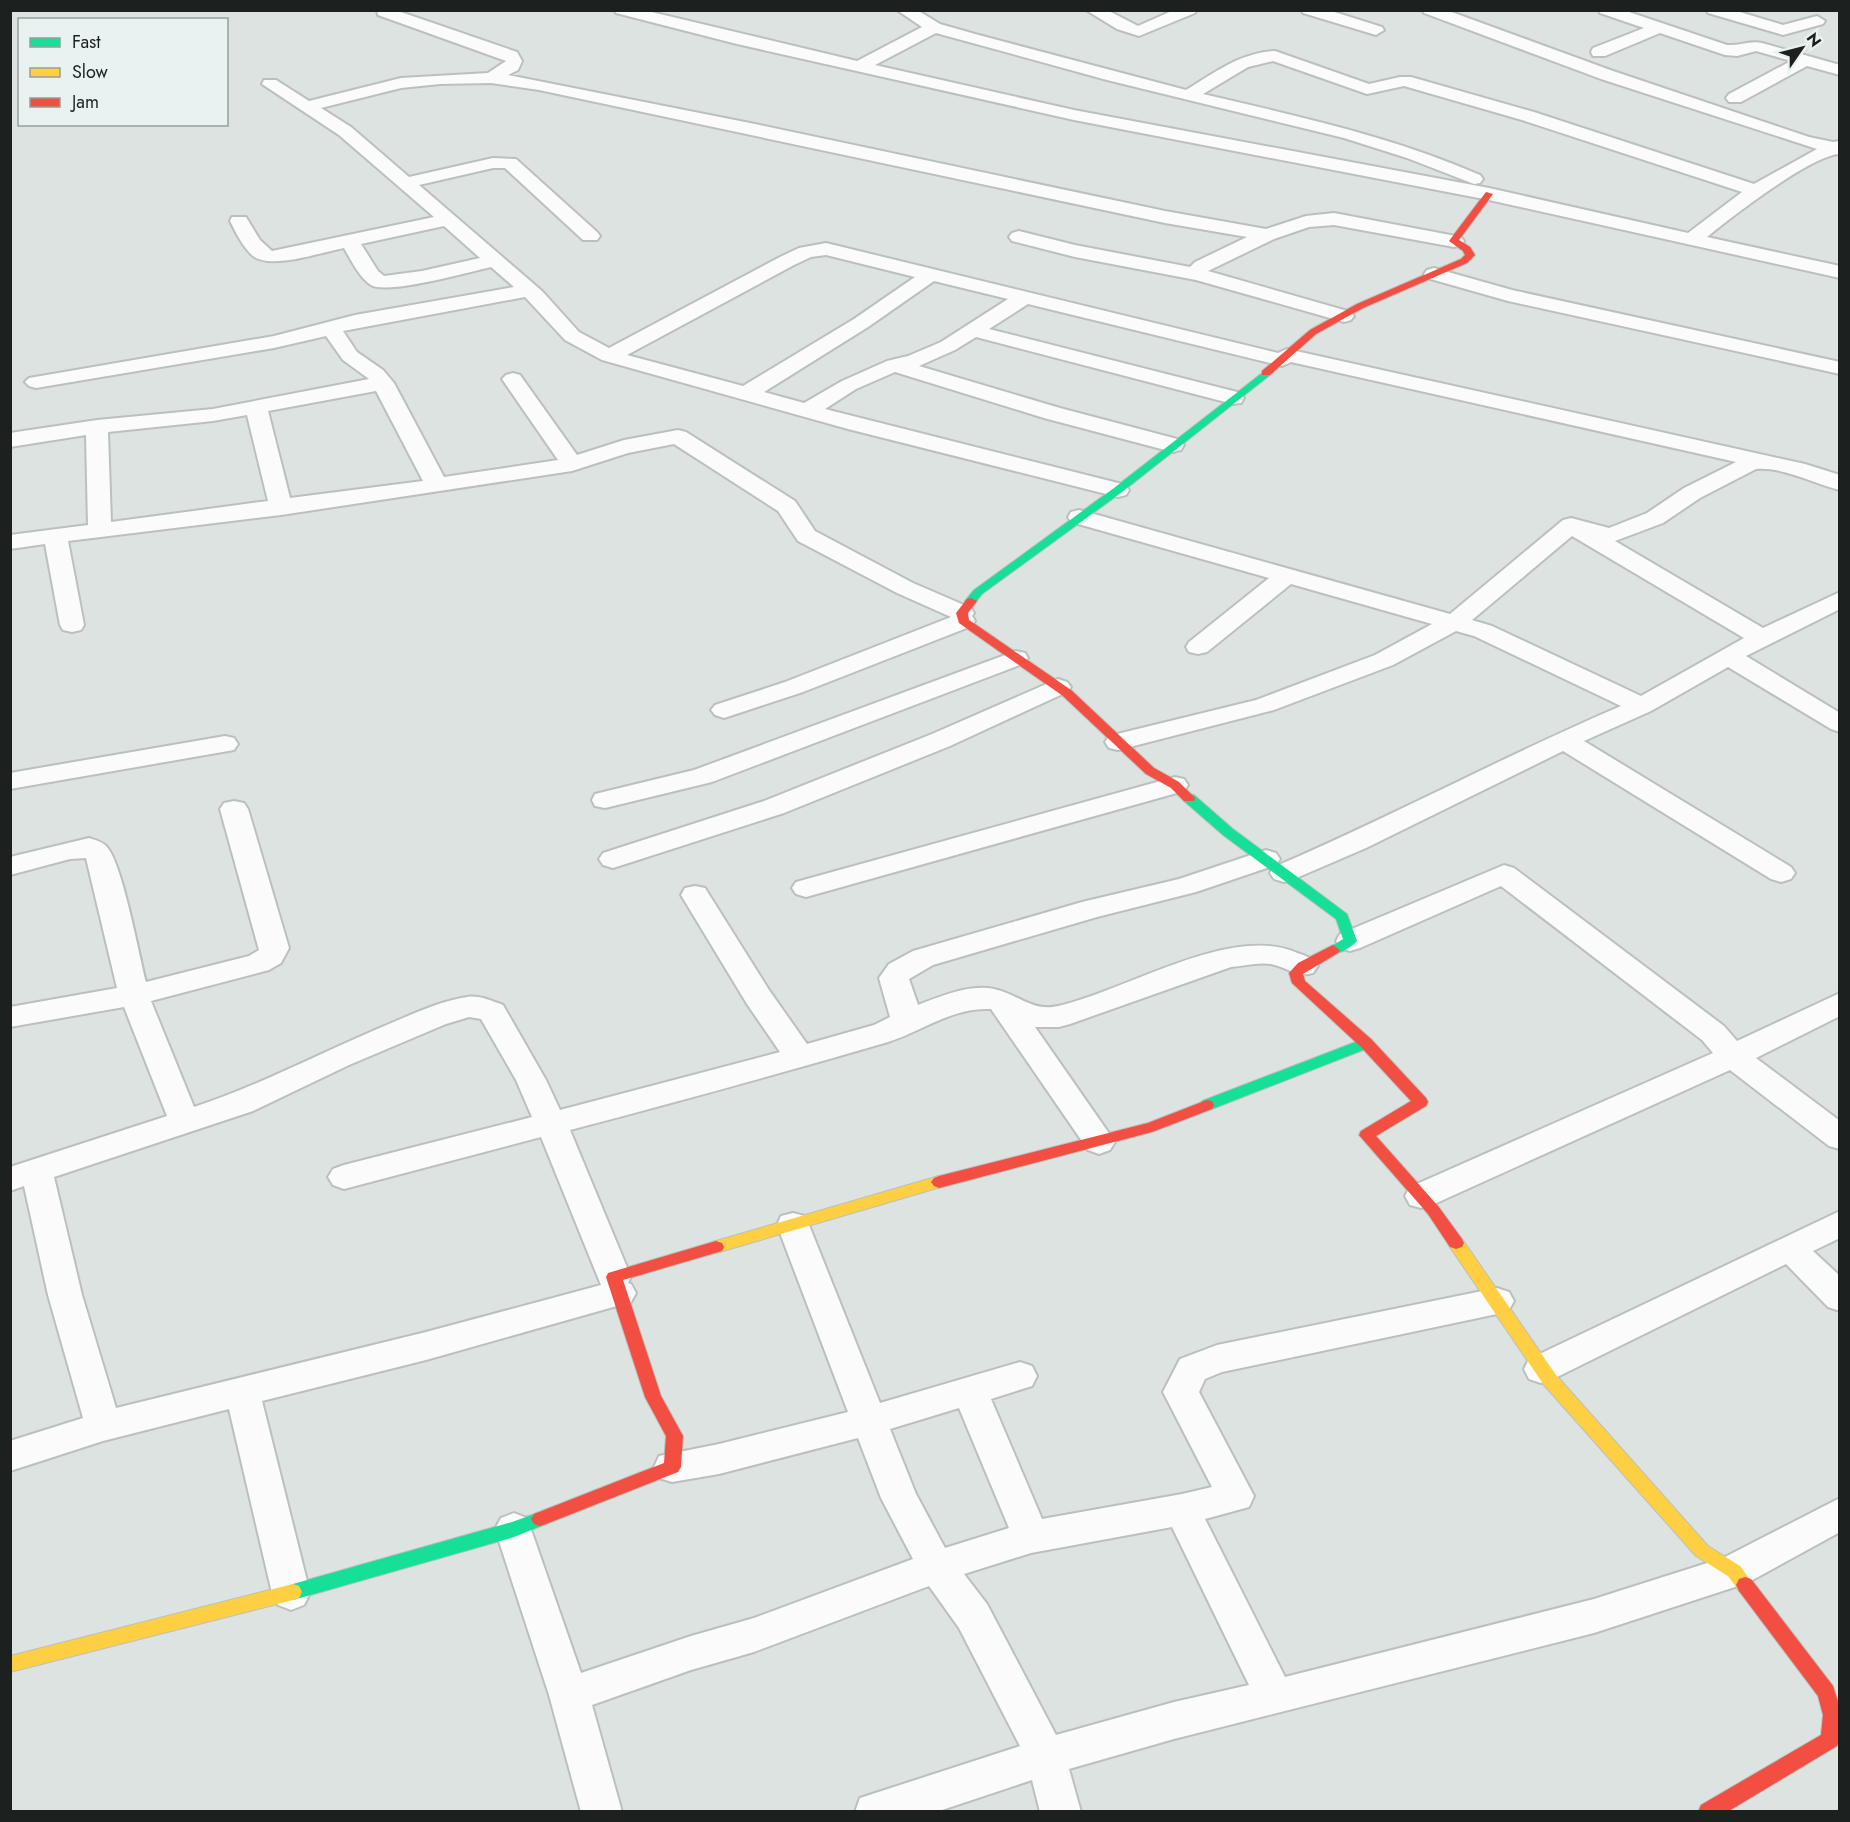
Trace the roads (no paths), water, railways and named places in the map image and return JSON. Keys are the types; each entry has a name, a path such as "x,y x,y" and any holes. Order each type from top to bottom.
{"street":[{"path":"622,10 737,39 1074,115 1489,194 1839,272"},
{"path":"699,10 737,39"},
{"path":"1094,10 1123,26 1138,31 1190,10"},
{"path":"1309,10 1376,30"},
{"path":"1430,10 1607,75 1804,141 1836,141"},
{"path":"1475,10 1542,33"},
{"path":"1606,10 1731,51 1756,46 1839,70"},
{"path":"1651,10 1688,17 1721,13 1783,30 1822,23 1790,13"},
{"path":"911,11 934,27 1037,58 1314,125 1401,150 1454,170 1516,200"},
{"path":"384,12 511,56 514,61 512,66 483,78 402,101"},
{"path":"860,66 934,27"},
{"path":"1627,62 1593,50 1659,28"},
{"path":"1189,95 1249,61 1267,55 1275,56 1367,89 1380,88 1398,82 1414,84 1528,116 1756,191"},
{"path":"1755,104 1729,96 1813,62 1839,56"},
{"path":"306,107 401,83 483,78 539,86 755,129 1165,217 1267,235"},
{"path":"270,84 345,131 529,290 572,336 609,356 856,424 1118,490"},
{"path":"327,120 349,114"},
{"path":"1692,239 1756,191 1836,141"},
{"path":"406,183 493,163 510,163 590,236"},
{"path":"1454,240 1489,194"},
{"path":"724,710 794,687 962,617 978,592 1118,490 1313,332 1344,315 1456,266 1470,255 1467,249 1454,240 1334,219 1306,222 1267,235 1202,266 1198,270 1199,275"},
{"path":"239,221 259,252 271,258 448,220"},
{"path":"1019,237 1075,251 1199,275 1344,315"},
{"path":"349,241 371,275 380,282 412,279 495,260"},
{"path":"609,356 787,261 816,250 838,252 1285,357 1805,471 1839,483"},
{"path":"1434,274 1508,295 1839,368"},
{"path":"746,394 861,323 930,275"},
{"path":"36,382 274,342 355,321 529,290"},
{"path":"808,410 849,385 894,365 914,361 948,346 1025,297"},
{"path":"331,328 350,356 376,374 383,383 437,485"},
{"path":"975,330 1233,398"},
{"path":"894,365 1173,445"},
{"path":"513,379 572,464"},
{"path":"10,440 97,427 213,415 383,383"},
{"path":"256,406 281,508"},
{"path":"97,427 100,528"},
{"path":"10,542 100,528 281,508 572,464 624,447 678,437 787,506 806,536 962,617 1058,687 1150,771 1174,784 1228,832 1342,917 1350,941"},
{"path":"1571,525 1611,535 1655,518 1692,493 1731,475 1750,463 1762,462"},
{"path":"1079,517 1455,622 1502,639 1642,706"},
{"path":"1118,742 1265,705 1384,660 1455,622 1571,525"},
{"path":"1571,525 1762,638"},
{"path":"55,535 72,625"},
{"path":"1198,647 1286,576"},
{"path":"905,1022 907,1008 896,989 894,978 899,971 923,958 1092,909 1275,866 1356,842 1564,740 1642,706 1728,656 1839,599"},
{"path":"1728,656 1839,724"},
{"path":"605,800 703,776 1016,658"},
{"path":"612,859 774,807 941,740 1058,687"},
{"path":"1564,740 1781,873"},
{"path":"10,781 225,744"},
{"path":"806,888 931,851 1081,813 1174,784"},
{"path":"10,1017 134,995 259,963 271,956 274,948 272,934 234,809"},
{"path":"10,866 88,847 97,853 103,865 134,995 185,1123"},
{"path":"1708,1812 1830,1740 1833,1688 1734,1572 1702,1551 1541,1369 1497,1301 1421,1196 1366,1135 1421,1102 1366,1043 1299,983 1296,973 1303,966 1350,941 1504,874 1713,1033 1733,1056 1838,1134"},
{"path":"695,896 758,997 800,1058"},
{"path":"344,1177 800,1058 885,1032 961,1001 980,999 1003,1002 1016,1012 1031,1017 1059,1017 1227,958 1257,954 1276,955 1303,966"},
{"path":"1003,1002 1100,1142"},
{"path":"1421,1196 1733,1056 1839,1003"},
{"path":"103,1426 65,1295 24,1175 263,1095 338,1057 435,1017 468,1007 492,1012 531,1080 551,1123 616,1285 653,1397 675,1436 672,1467"},
{"path":"10,1456 103,1426 426,1346 793,1225 972,1173 1152,1127 1366,1043"},
{"path":"1541,1369 1839,1223"},
{"path":"793,1225 899,1497 936,1567 973,1616 1005,1674 1046,1757 1061,1812"},
{"path":"1790,1248 1839,1298"},
{"path":"569,1695 691,1653 754,1635 936,1567 1030,1537 1182,1510 1236,1496 1181,1392 1192,1369 1217,1359 1497,1301"},
{"path":"10,1664 291,1593 514,1529 672,1467 719,1459 868,1421 1020,1376"},
{"path":"242,1391 291,1593"},
{"path":"970,1392 1030,1537"},
{"path":"1182,1510 1275,1697"},
{"path":"875,1812 1046,1757 1222,1708 1275,1697 1594,1616 1734,1572 1839,1514"},
{"path":"514,1529 569,1695 602,1812"}]}
